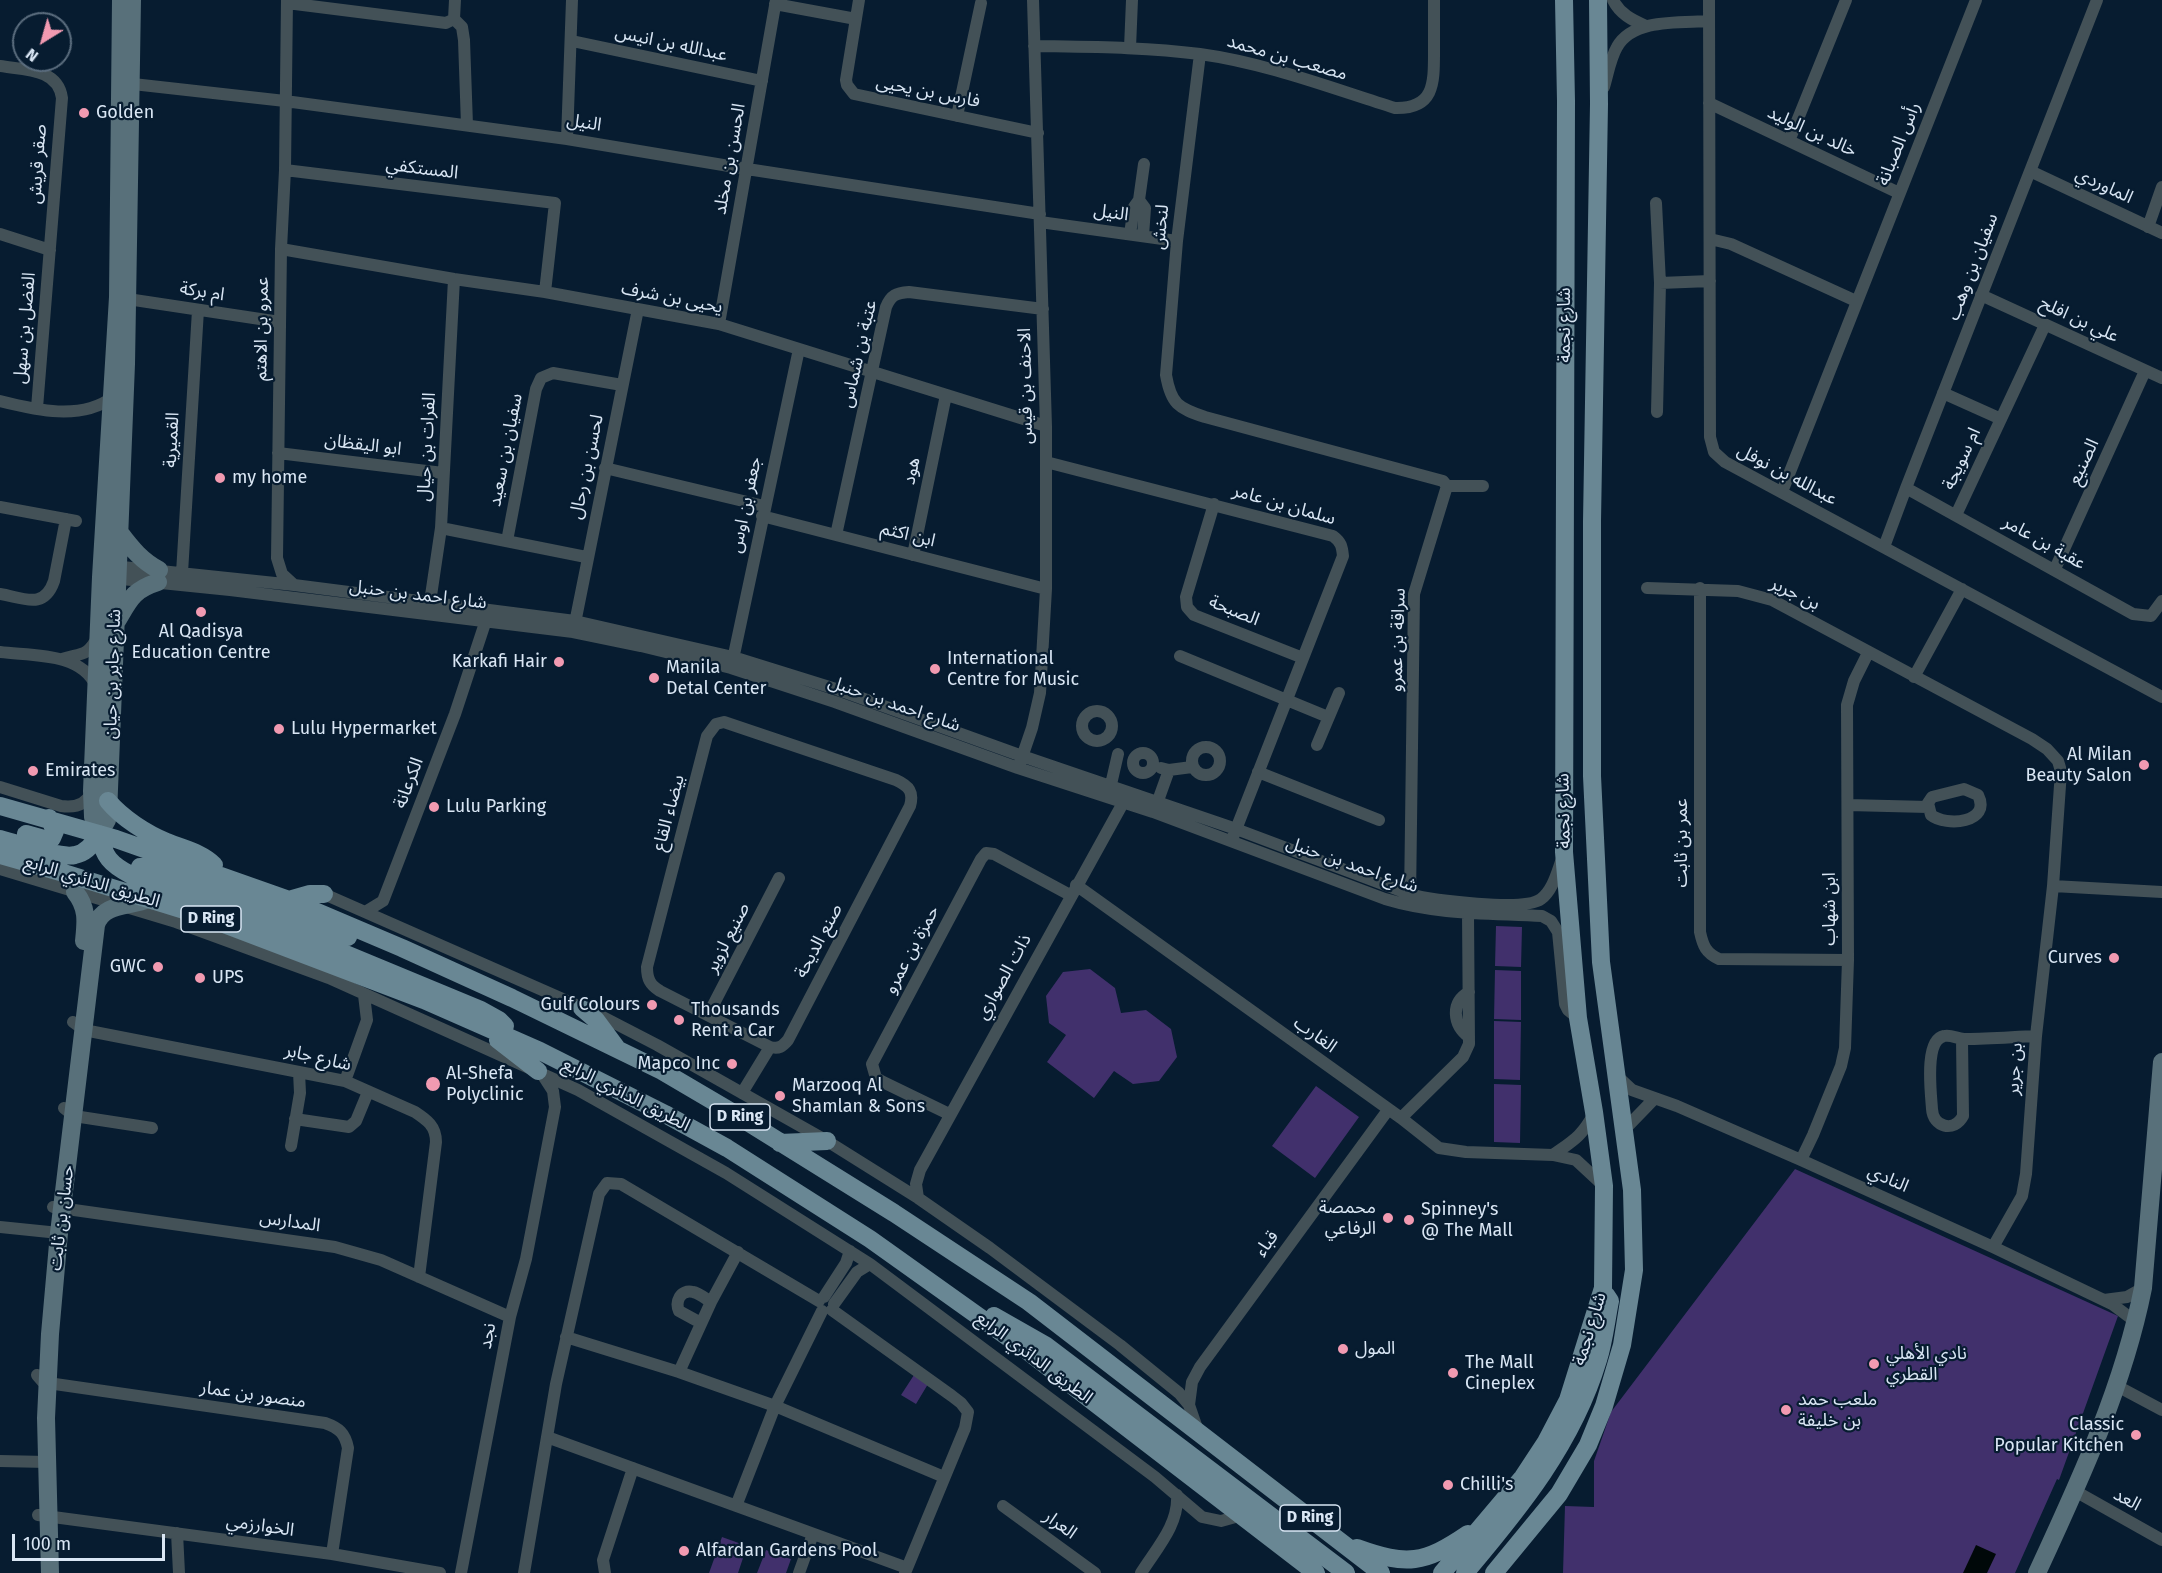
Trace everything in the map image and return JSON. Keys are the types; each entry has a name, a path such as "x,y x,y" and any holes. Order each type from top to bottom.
{"main road":[{"name":"شارع نجمة","path":"1442,1573 1523,1477 1546,1442 1568,1400 1603,1288 1604,1186 1578,1018 1564,852 1566,101 1564,0"},
{"path":"1590,0 1591,138 1598,150"},
{"name":"شارع نجمة","path":"1500,1568 1559,1494 1588,1445 1604,1406 1622,1345 1634,1270 1632,1190 1602,962 1592,776 1592,521 1599,104 1598,0"},
{"path":"108,801 119,812 156,837 201,855 220,874"},
{"name":"الطريق الدائري الرابع","path":"0,806 99,834 220,874 289,900 402,948 618,1049 696,1090 894,1213 1029,1302 1381,1573"},
{"path":"0,827 48,839 54,835 55,831 49,818"},
{"path":"0,839 54,853 75,855 89,848 99,834"},
{"path":"99,834 105,856 122,870 140,879 283,928 481,1010 499,1020 516,1040"},
{"name":"الطريق الدائري الرابع","path":"0,855 203,916 473,1020 665,1114 727,1148 870,1239 1030,1353 1314,1572"},
{"path":"140,879 139,869 145,865 369,945 402,948"},
{"path":"289,900 303,895 324,894"},
{"path":"582,1008 602,1027 618,1049"},
{"path":"473,1020 538,1071"},
{"path":"780,1143 827,1141"},
{"path":"1465,1573 1539,1482 1581,1406 1599,1359 1610,1302 1603,1288"},
{"path":"948,1295 1004,1321 1045,1345 1346,1573"},
{"path":"1339,1541 1387,1558 1417,1560 1439,1552 1487,1521"}],"street":[{"path":"287,1 446,23 454,19 455,0"},
{"path":"567,139 572,0"},
{"name":"فارس بن يحيى","path":"859,0 846,80 854,94 1038,133"},
{"name":"الاحنف بن قيس","path":"1020,762 1035,720 1040,693 1046,589 1046,426 1032,0"},
{"path":"1130,48 1132,0"},
{"name":"مصعب بن محمد","path":"1034,46 1130,48 1200,54 1283,73 1395,108 1406,108 1423,101 1434,83 1434,0"},
{"path":"1613,0 1630,19 1646,26"},
{"name":"عبدالله بن نوفل","path":"1709,0 1711,445 1719,458 2162,697"},
{"path":"1789,141 1846,0"},
{"name":"سفيان بن وهب","path":"1884,547 2097,0"},
{"name":"عمرو بن الاهتم","path":"277,558 287,1"},
{"name":"رأس الصبانة","path":"1782,492 1973,1"},
{"path":"775,2 856,18"},
{"name":"الحسن بن مخلد","path":"719,324 775,2"},
{"path":"957,116 981,3"},
{"name":"شارع جابر بن حيان","path":"99,834 93,817 92,791 99,634 110,571 120,533 126,6"},
{"path":"454,19 462,27 464,40 467,125"},
{"path":"1599,104 1618,45 1630,33 1646,26 1709,21"},
{"name":"عبدالله بن انيس","path":"572,41 762,81"},
{"name":"لنخش","path":"1200,54 1177,241 1166,375 1168,389 1174,403 1205,417 1443,481 1447,486"},
{"name":"صقر قريش","path":"0,66 40,73 57,83 62,98 50,250"},
{"name":"النيل","path":"124,83 285,101 567,139 1177,241"},
{"name":"خالد بن الوليد","path":"1709,103 1899,193"},
{"path":"1137,235 1145,208 1139,200 1144,164"},
{"name":"المستكفي","path":"285,170 555,203 545,292"},
{"name":"الماوردي","path":"2030,171 2162,233"},
{"path":"2148,227 2162,187"},
{"path":"1656,203 1660,284 1658,412"},
{"path":"0,234 50,250"},
{"path":"1710,239 1731,244 1856,301"},
{"name":"يحيى بن شرف","path":"281,249 545,292 719,324 1046,426"},
{"name":"الفضل بن سهل","path":"37,408 50,250"},
{"name":"الفرات بن حيال","path":"429,610 441,528 454,279"},
{"path":"1660,284 1710,281"},
{"name":"عتبة بن شماس","path":"836,535 890,297 898,292 909,292 1042,309"},
{"name":"علي بن افلح","path":"1982,295 2162,378"},
{"name":"شارع جابر بن حيان","path":"99,834 107,820 108,801 115,625 110,571 111,429 123,298"},
{"name":"ام بركة","path":"123,298 280,322"},
{"name":"لحسن بن رحال","path":"574,627 586,557 638,309"},
{"name":"القميرية","path":"182,573 198,310"},
{"name":"ام سويجة","path":"1956,515 2045,325"},
{"name":"جعفر بن اوس","path":"732,662 799,349"},
{"name":"الصنيع","path":"2055,569 2145,371"},
{"name":"سفيان بن سعيد","path":"507,541 536,390 541,378 553,373 622,385"},
{"name":"ام سويجة","path":"1943,393 2001,419"},
{"name":"هود","path":"913,555 946,395"},
{"name":"الفضل بن سهل","path":"82,411 104,404 113,397"},
{"name":"الفضل بن سهل","path":"0,401 37,408 82,411 98,417 111,429"},
{"name":"ابو اليقظان","path":"278,453 444,473"},
{"name":"سلمان بن عامر","path":"1046,462 1333,536 1342,545 1343,556 1234,835"},
{"name":"ابن اكثم","path":"605,468 763,511 836,535 1046,589"},
{"path":"1447,486 1483,486"},
{"name":"سراقة بن عمرو","path":"1412,907 1409,894 1414,594 1447,486"},
{"name":"عقبة بن عامر","path":"1906,488 2133,614 2151,616 2162,602"},
{"name":"الصبحة","path":"1214,504 1186,597 1187,607 1194,615 1303,658"},
{"path":"0,507 71,520 54,581 45,598 37,601 0,594"},
{"path":"441,528 586,557"},
{"path":"115,625 135,592 159,576 133,551 120,533"},
{"path":"252,581 267,572 277,558"},
{"path":"277,558 282,573 294,585"},
{"name":"شارع احمد بن حنبل","path":"110,571 574,627 641,646 732,662 839,690 1020,762 1431,900 1522,905 1539,901 1551,887 1564,852"},
{"name":"شارع احمد بن حنبل","path":"159,576 182,573 294,585 392,605"},
{"name":"بن جرير","path":"1647,588 1738,591 1772,600 2032,740 2047,749 2058,761 2060,783 2053,886 2036,1036 2022,1196 1993,1247"},
{"name":"عمر بن ثابت","path":"1700,588 1700,932 1702,943 1708,954 1719,959 1848,960"},
{"path":"1914,677 1962,589"},
{"name":"الكرعانة","path":"383,901 455,714 488,616"},
{"path":"0,652 62,659 80,656 88,652 99,634"},
{"name":"ابن شهاب","path":"1801,1160 1841,1066 1845,1048 1848,960 1847,705 1854,681 1868,653"},
{"path":"1180,656 1328,717"},
{"path":"62,659 88,672 97,690"},
{"path":"1317,745 1339,693"},
{"name":"بيضاء القاع","path":"770,1047 653,987 649,981 647,967 707,736 716,724 724,722 732,724 896,780 911,790"},
{"path":"1104,739 1118,753 1135,758 1140,754 1147,754 1152,759 1153,766 1169,770 1192,767"},
{"path":"1109,791 1118,753"},
{"path":"1155,807 1169,770"},
{"path":"1258,772 1379,820"},
{"path":"0,787 70,807 86,801 92,791"},
{"name":"صنع الديحة","path":"742,1093 770,1047 782,1047 788,1040 910,806 911,790"},
{"name":"شارع احمد بن حنبل","path":"1109,791 1123,802 1155,807"},
{"name":"ذات الصواري","path":"918,1198 916,1184 920,1170 1123,802"},
{"path":"1848,805 1928,807"},
{"name":"شارع احمد بن حنبل","path":"1234,835 1385,899 1412,907 1468,914 1542,916 1549,919 1558,932 1565,1004 1568,1010 1578,1018"},
{"name":"حمزة بن عمرو","path":"949,1114 876,1078 872,1064 981,859 986,853 994,854 1073,890"},
{"name":"الطريق الدائري الرابع","path":"0,869 176,922 329,978 578,1090 726,1173 870,1264 1146,1470 1197,1513 1215,1521 1239,1516"},
{"name":"صنيع لزوير","path":"708,1015 779,878"},
{"path":"2053,886 2162,892"},
{"name":"الغارب","path":"1073,890 1401,1118 1439,1148 1466,1152 1553,1155 1576,1160 1604,1186"},
{"name":"حسان بن ثابت","path":"50,1573 43,1515 41,1462 43,1379 54,1232 79,1026 86,916 75,892"},
{"path":"324,894 582,1008 657,1045 827,1141 918,1198 990,1248 1120,1345 1168,1384 1189,1405 1198,1431"},
{"name":"حسان بن ثابت","path":"79,1026 98,920 106,911 148,899"},
{"path":"365,912 383,901 387,915 397,926"},
{"path":"1401,1118 1467,1051 1469,1037 1468,914"},
{"path":"364,994 367,1020"},
{"path":"345,1081 367,1020 377,1010 391,1006"},
{"name":"شارع جابر","path":"79,1026 345,1081 420,1115 433,1126 436,1135 419,1277"},
{"path":"1962,1040 1963,1116 1956,1124 1946,1126 1936,1122 1932,1112 1931,1051 1941,1036 1962,1040 2036,1036"},
{"path":"2037,1573 2075,1491 2117,1386 2136,1322 2143,1288 2162,1062"},
{"name":"نجد","path":"461,1573 510,1317 528,1248 555,1107 555,1099 549,1083 538,1071"},
{"path":"291,1146 300,1093 305,1084 303,1072"},
{"name":"النادي","path":"1616,1074 1632,1090 1677,1106 1993,1247 2112,1304 2136,1322"},
{"path":"555,1107 567,1094 578,1090"},
{"path":"296,1119 349,1127 356,1121 370,1093"},
{"path":"1625,1129 1654,1099"},
{"name":"قباء","path":"1189,1405 1192,1382 1200,1367 1388,1110"},
{"path":"69,1112 152,1128"},
{"path":"1553,1155 1575,1141 1584,1131 1594,1112"},
{"path":"895,1184 909,1179 920,1170"},
{"path":"524,1573 547,1437 566,1337 598,1194 607,1183 621,1184 826,1305 952,1396 968,1412 968,1419 906,1571 813,1534 547,1437"},
{"name":"المدارس","path":"58,1208 335,1247 381,1260 510,1317"},
{"path":"0,1227 54,1232"},
{"path":"736,1506 775,1406 826,1305 850,1251"},
{"path":"678,1372 738,1252"},
{"path":"826,1305 857,1272 870,1264"},
{"path":"2103,1300 2127,1298 2143,1288"},
{"path":"701,1323 679,1311 676,1303 678,1298 689,1291 711,1302"},
{"path":"566,1337 678,1372 775,1406 944,1477"},
{"name":"منصور بن عمار","path":"43,1379 314,1421 335,1427 342,1432 348,1448 333,1554"},
{"path":"2117,1386 2162,1410"},
{"path":"0,1461 41,1462"},
{"path":"605,1573 603,1560 633,1468"},
{"name":"العد","path":"2075,1491 2162,1540"},
{"path":"1141,1573 1174,1522 1177,1495"},
{"name":"العرار","path":"1003,1506 1095,1573"},
{"path":"1174,1522 1197,1513"},
{"name":"حسان بن ثابت","path":"40,1573 43,1515"},
{"name":"الخوارزمي","path":"43,1515 333,1554 440,1573"},
{"path":"177,1533 179,1573"},
{"path":"799,1573 813,1534"}],"shaded area":[{"path":"1496,926 1522,927 1521,967 1495,966"},
{"path":"1090,969 1115,988 1121,1013 1146,1010 1171,1029 1177,1057 1159,1081 1133,1084 1114,1071 1094,1098 1047,1062 1066,1035 1049,1023 1046,996 1063,972"},
{"path":"1495,970 1521,971 1521,1020 1494,1019"},
{"path":"1494,1021 1521,1022 1520,1080 1494,1079"},
{"path":"1494,1084 1521,1085 1520,1143 1494,1142"},
{"path":"1316,1086 1359,1117 1315,1178 1272,1146"},
{"name":"نادي الأهلي القطري","path":"1795,1169 2118,1316 2059,1480 2057,1479 2015,1573 1563,1573 1565,1506 1594,1507 1594,1461 1611,1412"},
{"path":"914,1375 928,1384 916,1404 901,1395"},
{"path":"722,1537 747,1546 738,1573 709,1573"},
{"path":"1976,1545 1996,1554 1987,1573 1963,1573"},
{"path":"766,1550 791,1559 786,1573 757,1573"}],"place":[{"name":"Golden","path":"84,113"},
{"name":"my home","path":"220,478"},
{"name":"Al Qadisya Education Centre","path":"201,612"},
{"name":"Karkafi Hair","path":"559,662"},
{"name":"International Centre for Music","path":"935,669"},
{"name":"Manila Detal Center","path":"654,678"},
{"name":"Lulu Hypermarket","path":"279,729"},
{"name":"Al Milan Beauty Salon","path":"2144,765"},
{"name":"Emirates","path":"33,771"},
{"name":"Lulu Parking","path":"434,807"},
{"name":"Curves","path":"2114,958"},
{"name":"GWC","path":"158,967"},
{"name":"UPS","path":"200,978"},
{"name":"Gulf Colours","path":"652,1005"},
{"name":"Thousands Rent a Car","path":"679,1020"},
{"name":"Mapco Inc","path":"732,1064"},
{"name":"Al-Shefa Polyclinic","path":"433,1084"},
{"name":"Marzooq Al Shamlan & Sons","path":"780,1096"},
{"name":"محمصة الرفاعي","path":"1388,1218"},
{"name":"Spinney's @ The Mall","path":"1409,1220"},
{"name":"المول","path":"1343,1349"},
{"name":"نادي الأهلي القطري","path":"1874,1364"},
{"name":"The Mall Cineplex","path":"1453,1373"},
{"name":"ملعب حمد بن خليفة","path":"1786,1410"},
{"name":"Classic Popular Kitchen","path":"2136,1435"},
{"name":"Chilli's","path":"1448,1485"},
{"name":"Alfardan Gardens Pool","path":"684,1551"}]}
